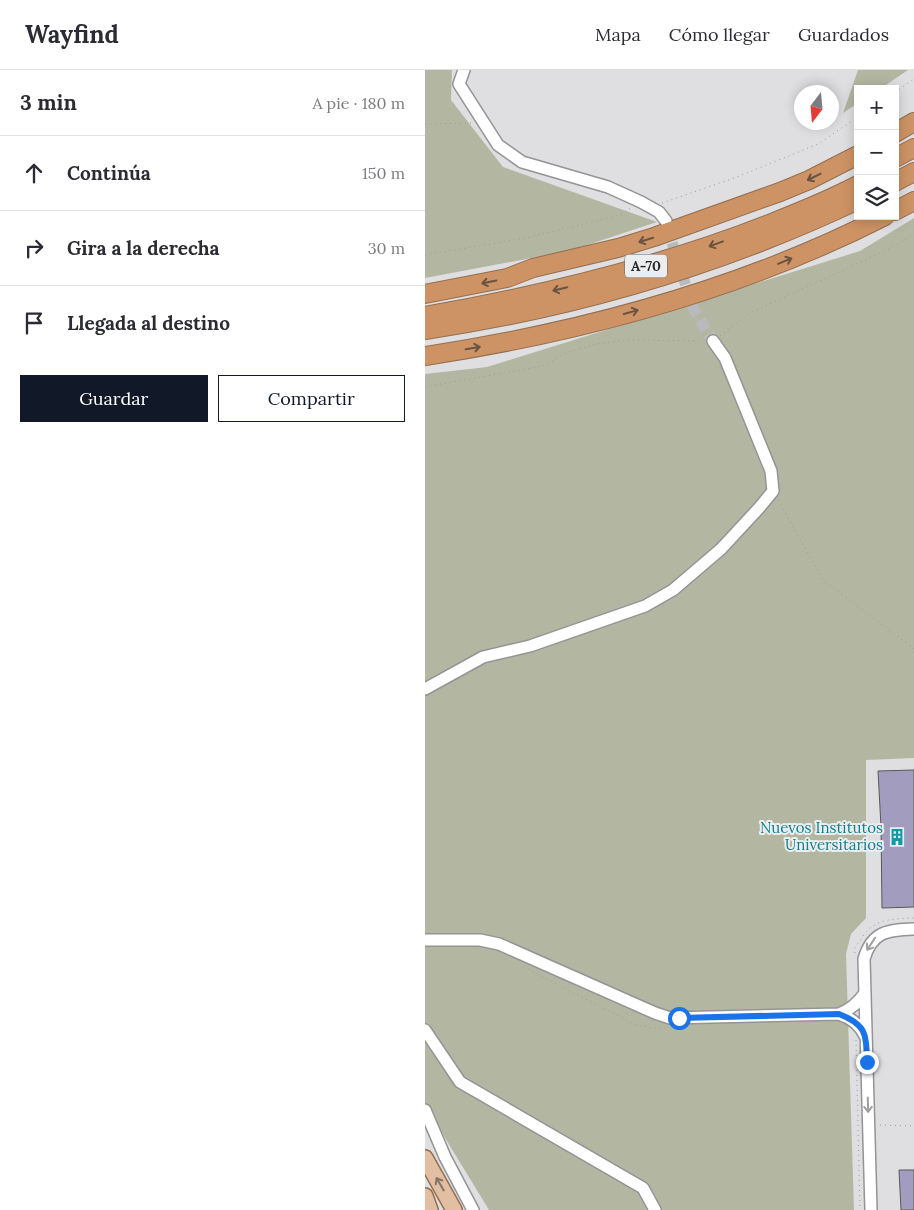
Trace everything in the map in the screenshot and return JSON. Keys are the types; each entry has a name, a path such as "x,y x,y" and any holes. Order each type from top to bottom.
{"highway":[{"path":"899,131 914,120"},
{"path":"899,156 914,148"},
{"path":"899,164 914,156"},
{"path":"425,294 507,278 533,268 618,248 662,235 780,192 854,158"},
{"path":"899,180 914,172"},
{"path":"751,231 765,219 854,180"},
{"name":"A-70","path":"425,316 485,306 589,282 711,246 854,188"},
{"path":"899,209 914,201"},
{"name":"A-70","path":"425,330 549,306 661,277 778,236 854,202"},
{"path":"425,356 533,337 671,301 771,266 856,231 877,220"}],"main road":[{"path":"425,1158 454,1210"},
{"path":"425,1196 430,1210"}],"street":[{"path":"464,70 459,84 498,145 522,162 608,187 659,212 666,221"},
{"path":"425,689 483,656 531,646 645,606 673,590 721,549 759,508 773,491 771,471 725,358 713,341"},
{"path":"870,1210 864,959 877,935 893,930 914,929"},
{"path":"425,940 480,940 499,944 670,1018 839,1014 851,1008 865,993"},
{"path":"839,1014 854,1021 862,1028 866,1037"},
{"path":"425,1030 460,1082 643,1188 655,1210"},
{"path":"425,1110 445,1156 473,1210"}],"path":[{"path":"899,89 914,79"},
{"path":"425,255 526,238 620,215 645,205 737,177 818,144 854,120"},
{"path":"425,124 484,122"},
{"path":"425,387 543,366 566,352 596,344 630,340 713,341 750,313 893,247 914,234"},
{"path":"773,491 823,580 914,649"},
{"path":"876,1125 914,1126"}],"green space":[{"path":"425,70 452,70 451,100 503,167 657,222 569,251 425,278"},
{"path":"858,70 908,70 886,85 854,85 854,106 843,113"},
{"path":"914,218 914,758 866,760 866,918 851,934 846,954 854,1210 489,1210 425,1105 425,374 487,367 860,251"}],"building":[{"name":"Nuevos Institutos Universitarios","path":"914,770 914,907 882,908 878,771"},
{"path":"899,1170 914,1170 914,1210 901,1210"}],"tunnel":[{"path":"667,227 693,308 713,341"}],"place":[{"name":"Nuevos Institutos Universitarios","path":"897,837"}],"route":[{"path":"679,1018 839,1014 854,1021 862,1028 866,1037 867,1062"}]}
